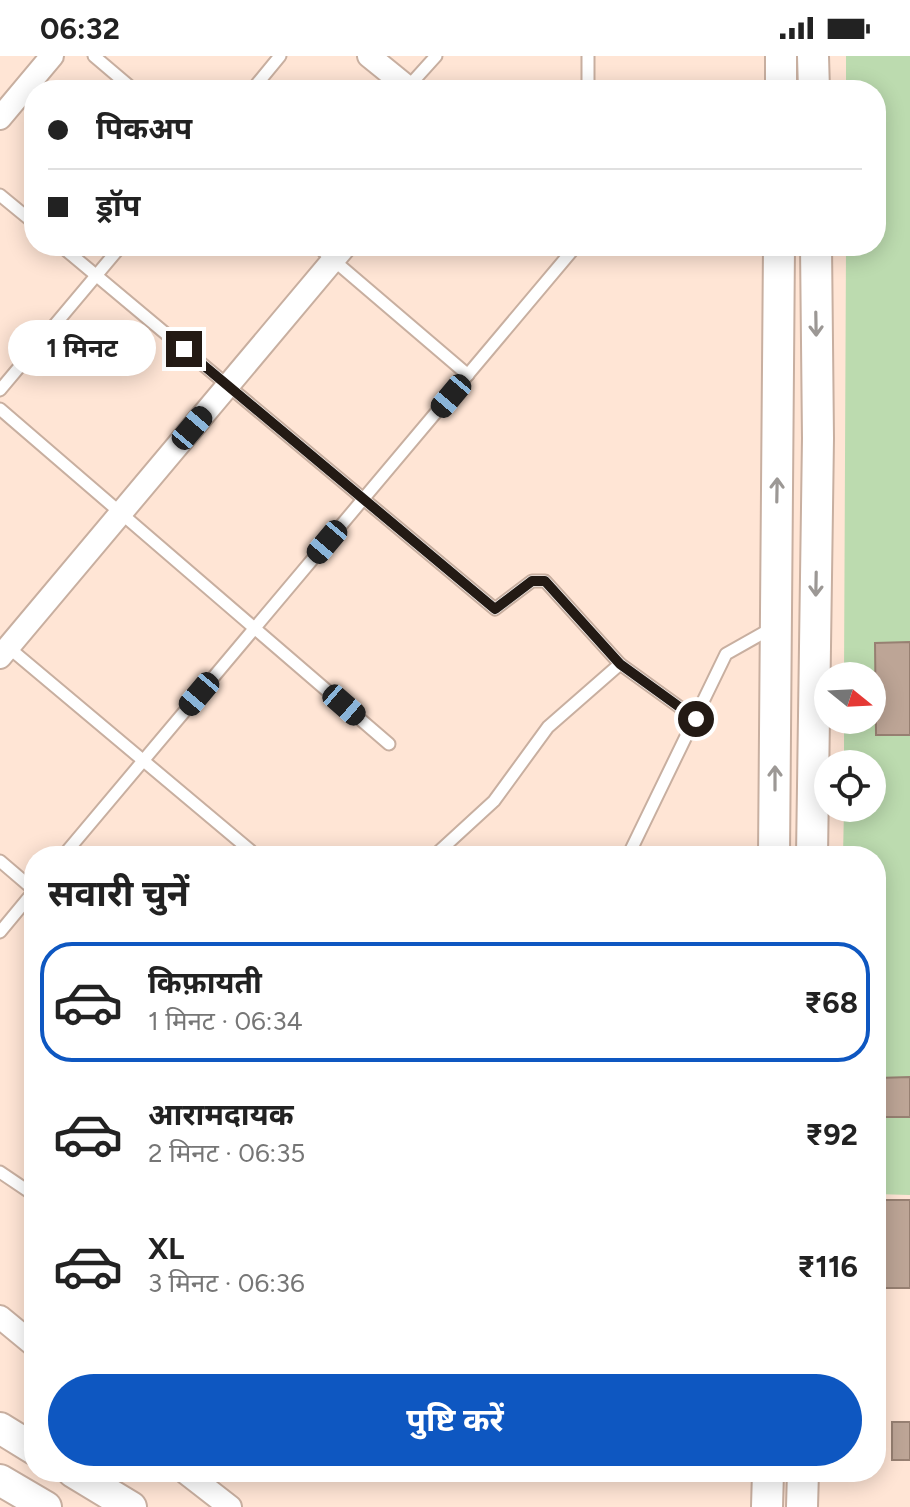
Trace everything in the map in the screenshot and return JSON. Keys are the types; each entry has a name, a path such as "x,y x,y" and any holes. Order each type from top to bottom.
{"street":[{"path":"32,80 52,56"},
{"path":"369,56 398,80"},
{"path":"781,56 781,80"},
{"path":"813,56 814,80"},
{"path":"0,118 24,89"},
{"path":"3,648 228,386 328,256"},
{"path":"774,846 779,256"},
{"path":"812,846 818,438 816,256"},
{"path":"0,1317 24,1337"},
{"path":"0,1428 24,1443"},
{"path":"0,1480 46,1507"},
{"path":"90,1482 131,1507"},
{"path":"198,1482 230,1507"},
{"path":"767,1507 768,1482"},
{"path":"802,1507 803,1482"}],"lane":[{"path":"94,56 122,80"},
{"path":"260,80 280,56"},
{"path":"416,80 436,56"},
{"path":"588,56 588,80"},
{"path":"0,195 24,215"},
{"path":"73,256 495,609 532,581 545,581 620,664 696,719"},
{"path":"0,390 113,256"},
{"path":"337,256 468,375"},
{"path":"71,846 568,256"},
{"path":"0,409 389,744"},
{"path":"633,846 726,654 776,625"},
{"path":"3,648 245,846"},
{"path":"445,846 494,801 548,727 620,664"},
{"path":"0,861 24,882"},
{"path":"0,932 24,903"},
{"path":"0,1172 24,1188"}],"green space":[{"path":"846,56 910,56 910,1195 886,1194 886,846 843,846 844,822 886,822 886,750 844,750 844,734 886,734 886,662 844,662 846,256 886,256 886,80 846,80"}],"building":[{"path":"910,642 910,735 876,735 886,734 886,662 875,662 875,643"},
{"path":"910,1077 910,1117 886,1117 886,1078"},
{"path":"886,1200 910,1200 910,1288 886,1288"},
{"path":"892,1422 910,1422 910,1460 892,1460"}],"route":[{"path":"184,349 495,609 532,581 545,581 620,664 696,719"}]}
